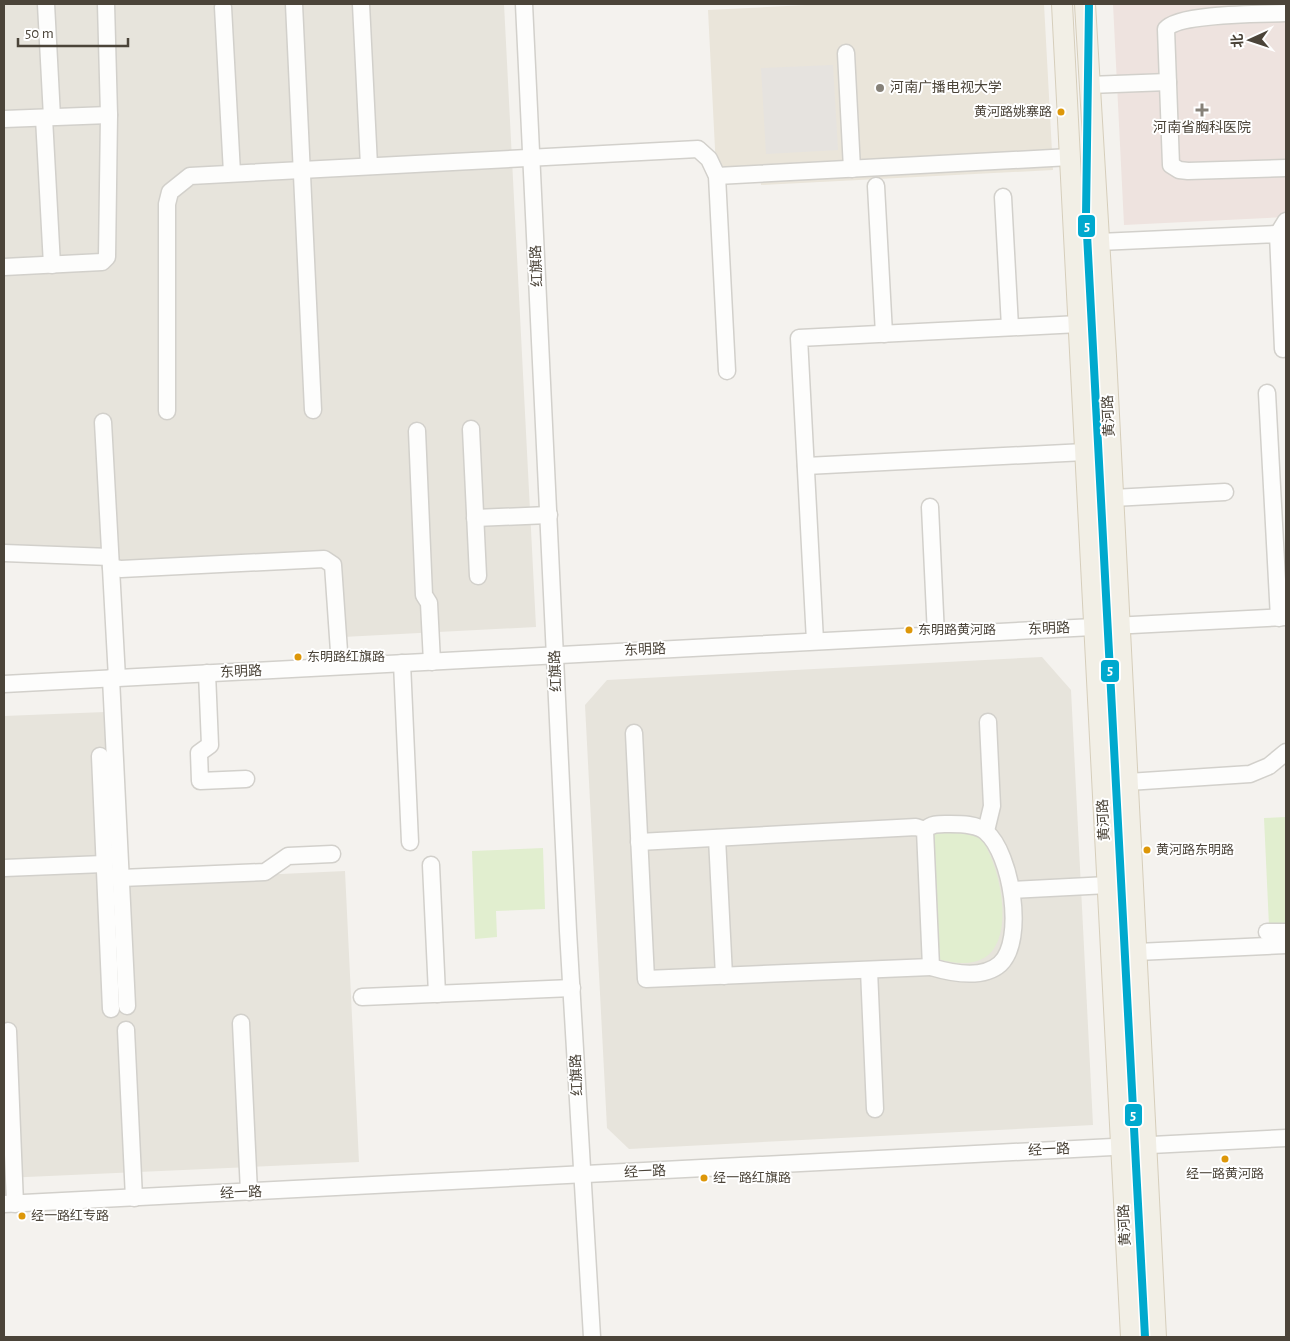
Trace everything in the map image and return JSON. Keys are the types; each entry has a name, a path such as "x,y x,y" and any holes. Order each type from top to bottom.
{"main road":[{"name":"黄河路","path":"1062,4 1131,1337"},
{"name":"黄河路","path":"1085,4 1120,626 1156,1337"}],"street":[{"path":"46,4 52,265"},
{"path":"4,267 102,262 107,257 109,114 106,4"},
{"path":"294,4 313,410"},
{"path":"360,4 369,166"},
{"name":"红旗路","path":"524,4 555,655 592,1337"},
{"path":"223,7 232,173"},
{"path":"1286,13 1194,18 1170,24 1166,29 1172,165 1179,170 1188,171 1286,168"},
{"path":"846,53 852,169"},
{"path":"1089,85 1168,82"},
{"path":"4,120 109,114"},
{"path":"168,411 167,204 170,192 190,176 698,149 709,159 716,176 727,371"},
{"path":"716,176 1070,157"},
{"path":"876,186 884,334"},
{"path":"1003,197 1010,327"},
{"path":"1099,242 1282,227 1283,349"},
{"path":"815,641 799,338 1079,324"},
{"path":"1267,393 1282,617"},
{"path":"100,756 104,864 119,1008 121,878 103,422"},
{"path":"471,429 478,576"},
{"path":"416,431 424,595 429,603 432,662"},
{"path":"806,466 1085,452"},
{"path":"1113,498 1225,492"},
{"path":"930,507 936,635"},
{"path":"475,518 549,515"},
{"path":"4,553 110,562 121,569 324,559 333,565 340,666"},
{"name":"东明路","path":"4,684 1282,617"},
{"path":"402,663 410,842"},
{"path":"207,673 210,745 199,752 200,781 246,779"},
{"path":"986,831 992,806 988,722"},
{"path":"634,733 639,842 646,979 931,967 951,973 969,973 987,971 999,965 1005,958 1011,941 1014,913 1012,890 1004,861 995,843 986,831 969,825 937,824 924,830 916,827 639,842"},
{"path":"1128,782 1250,774 1269,766 1286,752"},
{"path":"924,830 931,967"},
{"path":"717,838 724,976"},
{"path":"121,878 265,872 288,856 332,854"},
{"path":"4,868 104,864"},
{"path":"431,865 437,994"},
{"path":"1012,890 1108,886"},
{"path":"1267,932 1286,932"},
{"path":"1136,952 1286,946"},
{"path":"869,970 875,1109"},
{"path":"362,997 572,988"},
{"path":"242,1023 249,1192"},
{"path":"126,1030 134,1198"},
{"path":"8,1031 10,1204"},
{"name":"经一路","path":"10,1204 1286,1138"}],"shaded area":[{"path":"4,4 504,4 536,627 343,637 338,564 117,564 4,559"},
{"name":"河南广播电视大学","path":"826,4 1044,4 1053,170 761,185 760,166 716,169 708,10"},
{"name":"河南省胸科医院","path":"1113,4 1286,4 1286,217 1124,225"},
{"path":"833,65 838,150 766,154 761,68"},
{"path":"1042,657 1071,690 1093,1125 629,1149 607,1128 585,705 607,680"},
{"path":"105,712 113,882 345,871 359,1162 4,1178 4,716"}],"green space":[{"path":"1286,817 1286,925 1269,926 1264,818"},
{"path":"938,830 964,831 979,836 985,844 995,868 1002,902 1000,936 993,950 982,959 962,963 936,958 931,836"},
{"path":"543,848 545,909 496,911 497,937 475,939 472,851"}],"transit line":[{"name":"5","path":"1089,4 1086,215 1145,1337"}],"place":[{"name":"河南广播电视大学","path":"880,88"},
{"name":"河南省胸科医院","path":"1202,110"},
{"name":"黄河路姚寨路","path":"1061,112"},
{"name":"东明路黄河路","path":"909,630"},
{"name":"东明路红旗路","path":"298,657"},
{"name":"黄河路东明路","path":"1147,850"},
{"name":"经一路黄河路","path":"1225,1159"},
{"name":"经一路红旗路","path":"704,1178"},
{"name":"经一路红专路","path":"22,1216"}]}
